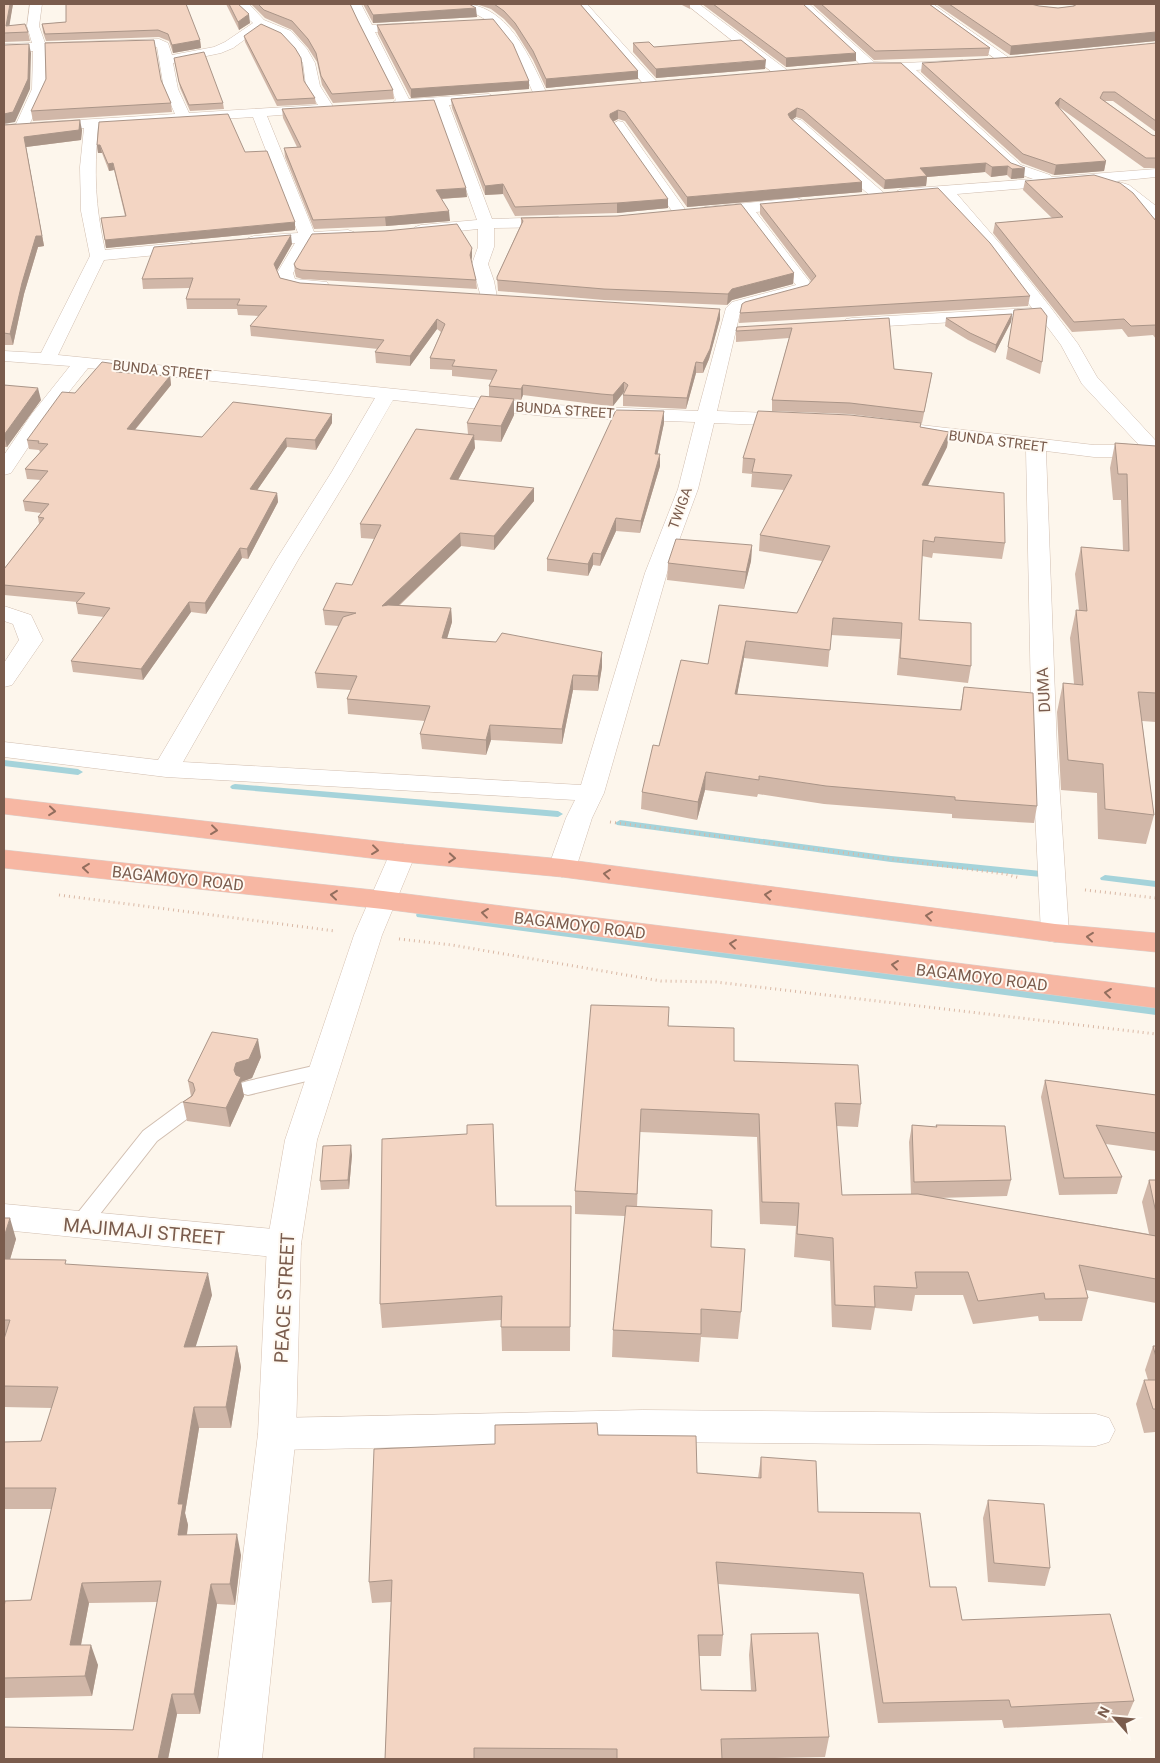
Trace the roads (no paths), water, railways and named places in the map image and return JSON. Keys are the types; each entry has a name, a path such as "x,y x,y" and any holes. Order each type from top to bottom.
{"highway":[{"path":"4,806 403,853 562,868 1055,933 1156,943"},
{"name":"BAGAMOYO ROAD","path":"4,859 383,900 1156,998"}],"street":[{"path":"21,128 39,89 39,46 33,26 36,4"},
{"path":"4,129 183,116 259,114 332,108 312,86 309,63 303,52 287,34 260,23 246,10 243,4"},
{"path":"354,4 405,104"},
{"path":"465,4 497,21 521,51 540,94"},
{"path":"580,4 656,84 633,86"},
{"path":"692,4 787,73 763,75"},
{"path":"802,4 870,66"},
{"path":"926,4 1011,60 988,61"},
{"path":"473,23 497,21"},
{"path":"166,60 217,50 229,45 260,23"},
{"path":"366,29 425,26"},
{"path":"4,48 159,42 164,46 171,89 183,116"},
{"path":"850,68 870,66 905,67 970,62"},
{"path":"905,67 1016,168 1050,179 1106,182 1124,188 1156,214"},
{"path":"385,105 501,97"},
{"path":"441,102 486,224 486,247 480,264 486,281 488,297"},
{"path":"259,114 307,236"},
{"path":"796,123 879,196"},
{"path":"47,359 98,256 89,211 87,167 91,124"},
{"path":"618,125 682,215"},
{"path":"860,198 1156,173"},
{"path":"946,190 996,249 1045,312 1069,344 1089,380 1156,451"},
{"path":"664,216 812,202"},
{"name":"TWIGA","path":"562,868 579,818 591,793 656,572 688,489 730,321 738,306 801,289 805,286 744,208"},
{"path":"404,232 486,224 570,222"},
{"path":"237,243 307,236 366,234"},
{"path":"307,236 285,273 288,282 301,286 337,287"},
{"path":"98,256 208,246"},
{"path":"469,295 507,298"},
{"path":"834,324 1045,312"},
{"name":"BUNDA STREET","path":"4,356 83,362 554,411 811,420"},
{"path":"4,469 38,419 83,362"},
{"path":"166,769 287,560 341,473 387,393"},
{"name":"BUNDA STREET","path":"898,428 1036,446 1094,451 1156,451"},
{"name":"DUMA","path":"1036,446 1041,654 1055,933"},
{"path":"4,613 23,620 31,640 4,680"},
{"path":"4,750 166,769 591,793"},
{"name":"PEACE STREET","path":"240,1759 277,1434 284,1244 301,1140 368,935 403,853"},
{"name":"MAJIMAJI STREET","path":"4,1217 80,1226 284,1244"},
{"path":"277,1434 643,1426 1096,1430"}],"lane":[{"path":"248,1088 322,1071"},
{"path":"80,1226 150,1136 188,1108"}],"waterway":[{"path":"4,763 78,772"},
{"path":"235,787 558,814"},
{"path":"620,823 891,859 1051,875"},
{"path":"1105,878 1156,884"},
{"path":"421,915 1156,1011"}]}
